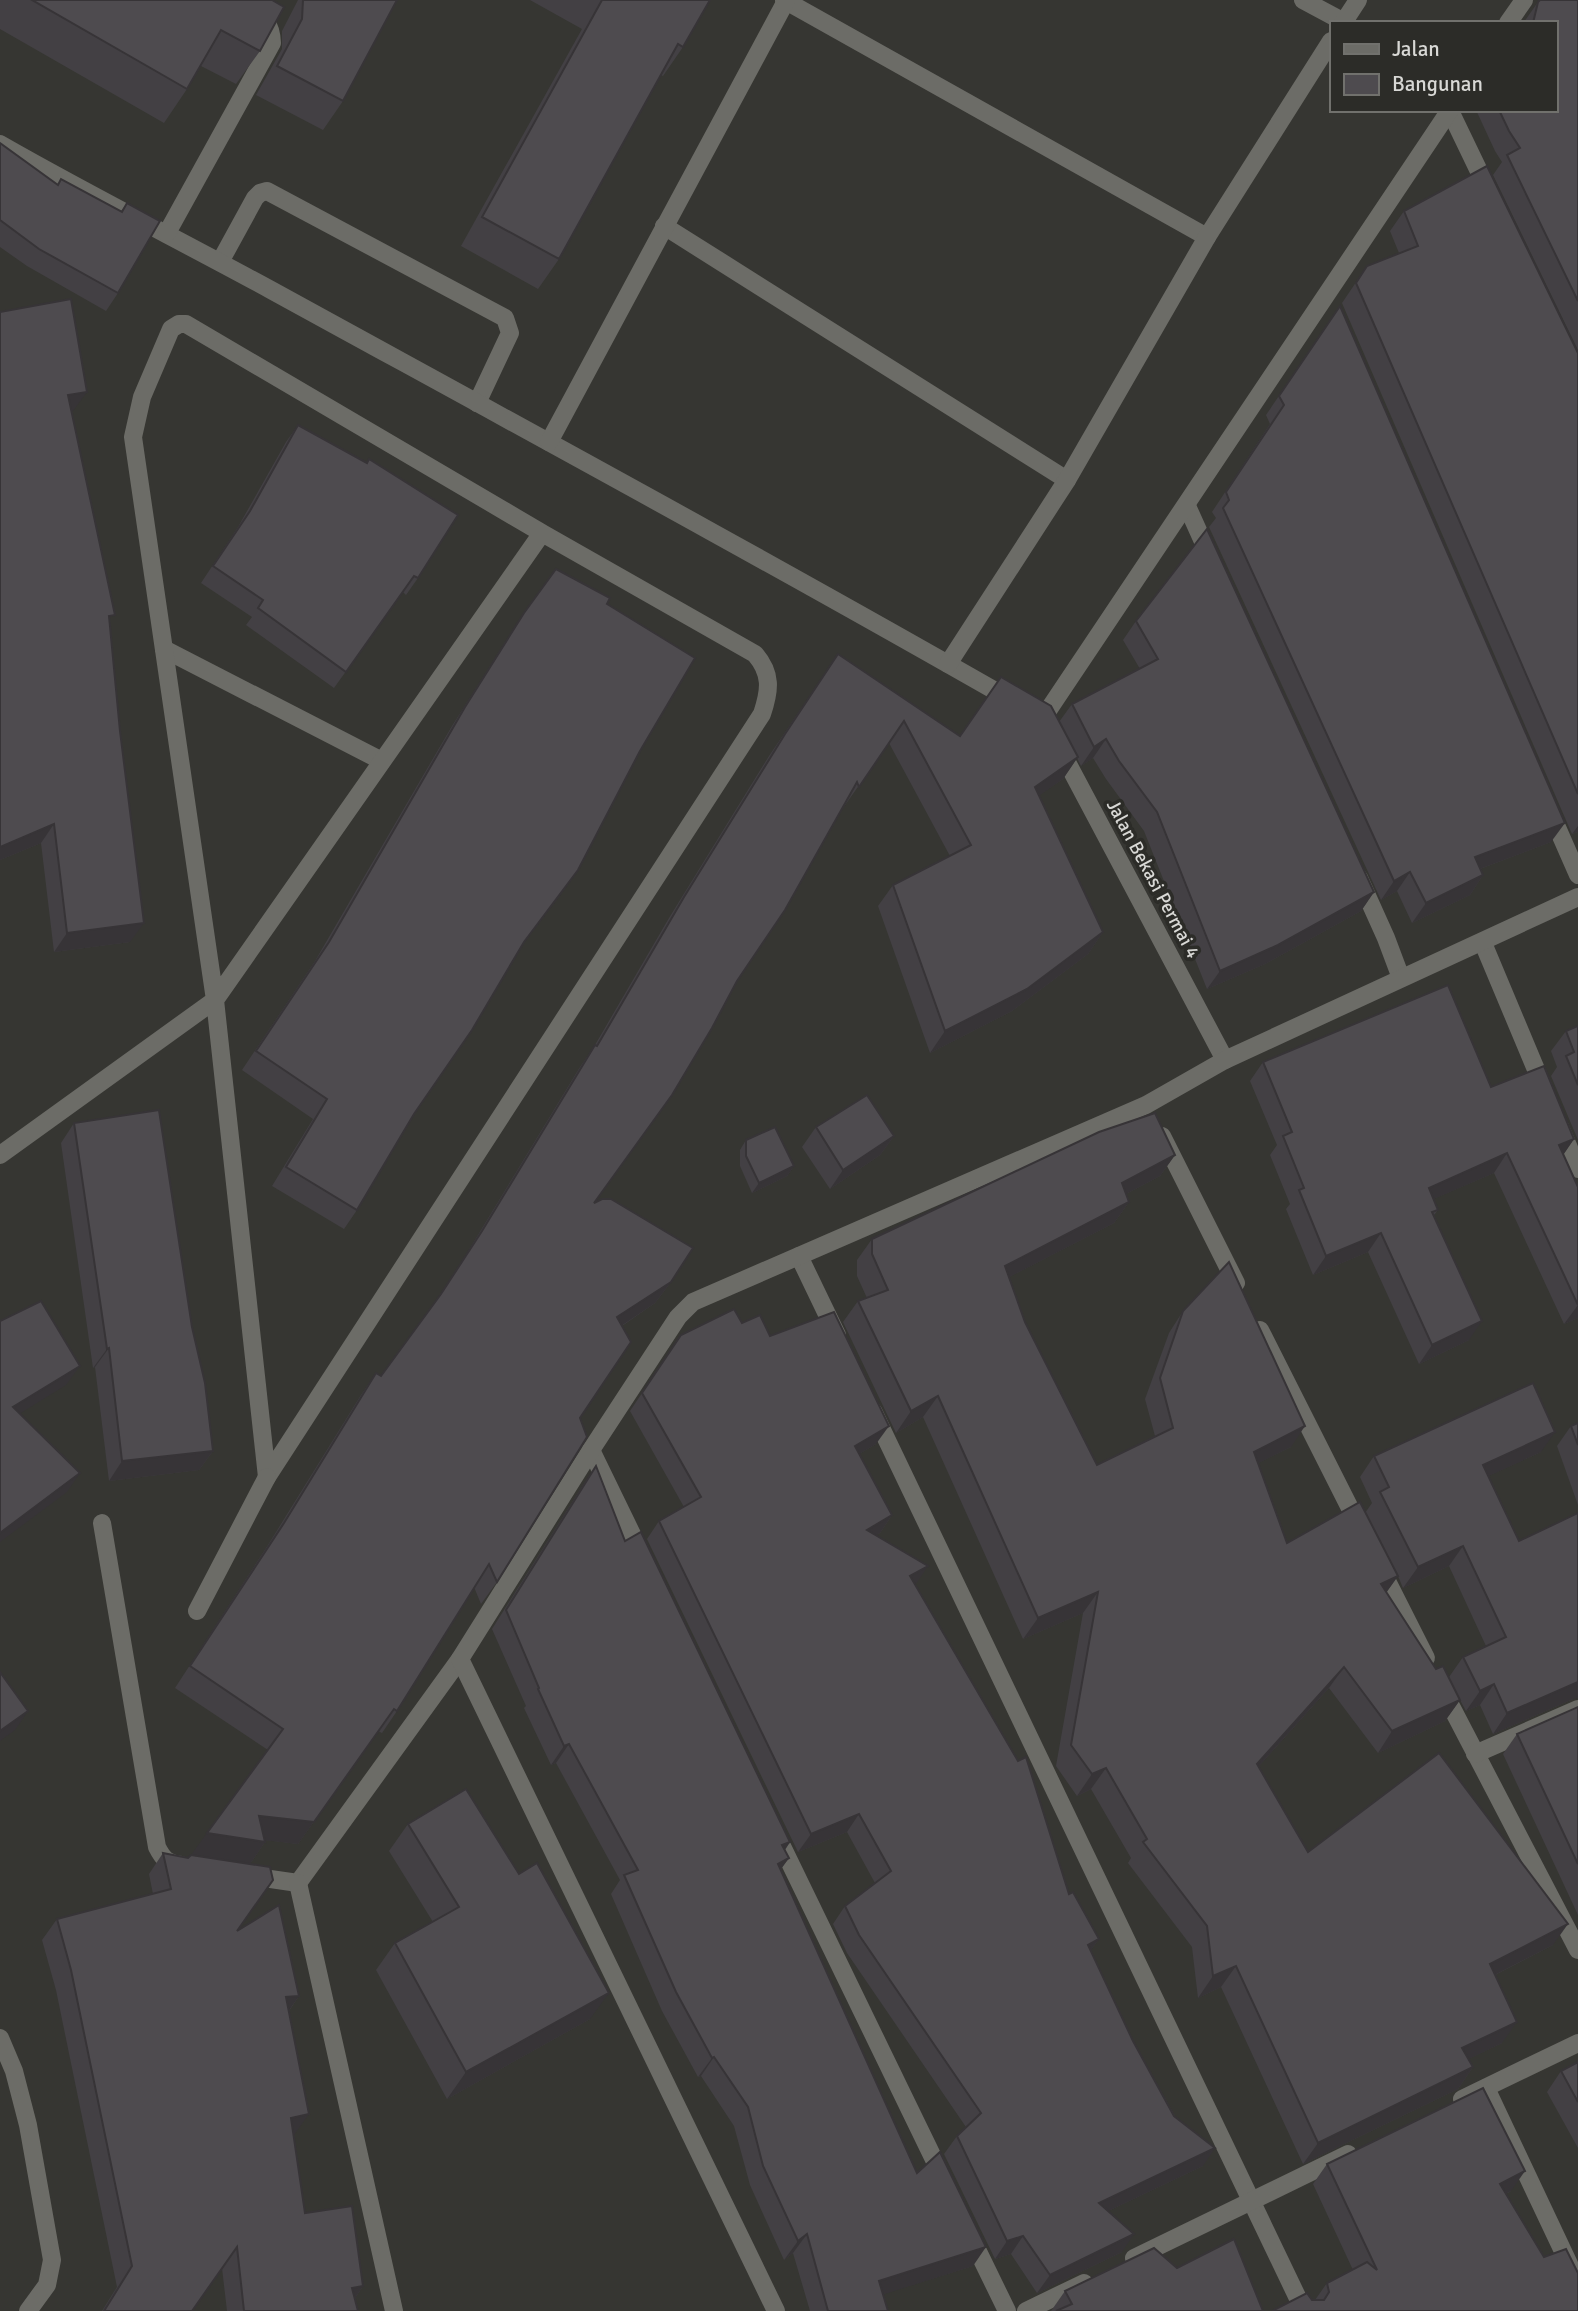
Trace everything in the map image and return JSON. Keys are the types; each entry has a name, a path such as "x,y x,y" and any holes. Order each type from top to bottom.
{"street":[{"path":"166,233 272,43 267,20 243,0"},
{"path":"1303,0 1341,21"},
{"path":"1344,21 1358,0"},
{"path":"1509,21 1524,0"},
{"path":"549,442 785,1 1207,237"},
{"path":"948,664 1067,480 1207,237 1330,43"},
{"path":"0,144 78,189 220,262 549,442 1044,718 1329,302 1449,112"},
{"path":"1450,112 1496,208"},
{"path":"220,262 255,198 260,192 267,191 505,318 510,333 477,403"},
{"path":"664,226 1067,480"},
{"path":"197,1611 267,1477 762,714 770,681 765,666 755,654 542,533 186,324 179,324 171,329 142,397 133,437 215,1000 267,1477"},
{"path":"1187,506 1216,570"},
{"path":"0,1155 215,1000 542,533"},
{"path":"164,649 382,761"},
{"name":"Jalan Bekasi Permai 4","path":"1044,718 1225,1060"},
{"path":"1542,793 1578,875"},
{"path":"1351,862 1401,978"},
{"path":"394,2311 298,1883 460,1659 591,1450 685,1308 1146,1105 1225,1060 1578,897"},
{"path":"1483,943 1578,1169"},
{"path":"1146,1105 1475,1754 1578,1950"},
{"path":"799,1256 841,1345"},
{"path":"866,1395 1304,2311"},
{"path":"591,1450 651,1575"},
{"path":"102,1523 157,1847 162,1858 170,1863 194,1867"},
{"path":"460,1659 776,2311"},
{"path":"1475,1754 1578,1709"},
{"path":"772,1824 953,2199"},
{"path":"233,1873 298,1883"},
{"path":"0,2038 14,2071 28,2125 52,2260 47,2284 28,2311"},
{"path":"1449,2105 1578,2043"},
{"path":"1486,2088 1578,2283"},
{"path":"1121,2265 1363,2147"},
{"path":"965,2224 1007,2311"},
{"path":"1026,2311 1097,2276"}],"building":[{"path":"32,0 272,0 284,7 260,51 221,30 187,89"},
{"path":"303,0 397,0 343,101 277,66 302,19"},
{"path":"602,0 710,0 683,47 678,44 559,259 482,217"},
{"path":"1578,0 1578,301 1507,155 1520,148 1500,112 1557,112 1557,21 1533,21 1538,2"},
{"path":"0,143 58,185 61,179 122,212 127,203 160,221 118,293 39,249 0,220"},
{"path":"1487,166 1578,353 1578,794 1356,283 1367,266 1418,246 1404,211"},
{"path":"71,299 87,392 68,395 115,615 109,616 144,923 67,933 54,824 0,847 0,312"},
{"path":"1340,306 1565,823 1475,857 1483,875 1426,903 1410,872 1394,881 1223,508 1229,500 1226,492 1284,405 1279,396"},
{"path":"298,425 367,463 369,459 458,515 418,578 414,576 346,672 258,608 263,600 213,566 250,511"},
{"path":"1207,529 1374,892 1278,945 1220,971 1157,812 1106,739 1094,747 1072,704 1158,659 1136,621"},
{"path":"556,569 610,598 607,604 695,658 640,751 578,870 524,942 472,1030 414,1114 357,1210 286,1167 327,1099 256,1051 329,942 465,707 524,613"},
{"path":"838,654 960,736 1001,677 1051,706 1078,757 1035,787 1103,932 1027,989 945,1031 893,885 971,845 904,721 859,787 857,782 785,910 737,981 672,1095 594,1203 611,1199 693,1248 671,1282 617,1317 631,1342 580,1418 587,1437 497,1582 489,1564 397,1711 394,1709 314,1822 259,1816 265,1842 207,1833 283,1729 190,1666 284,1523 376,1373 381,1376 441,1294 482,1231 595,1045 597,1046 684,897"},
{"path":"1448,985 1491,1087 1544,1066 1574,1139 1559,1145 1578,1187 1578,1305 1507,1153 1429,1188 1438,1210 1432,1212 1482,1321 1432,1345 1381,1233 1326,1256 1299,1190 1304,1188 1283,1136 1292,1132 1263,1062"},
{"path":"1578,1026 1578,1085 1566,1056 1574,1052 1566,1031"},
{"path":"867,1095 894,1136 843,1170 816,1127"},
{"path":"159,1110 192,1327 205,1383 213,1451 122,1461 109,1348 107,1349 74,1123"},
{"path":"1155,1113 1175,1155 1122,1183 1129,1202 1005,1266 1025,1322 1097,1465 1173,1428 1160,1378 1183,1311 1229,1262 1305,1426 1254,1452 1287,1543 1360,1502 1398,1576 1381,1584 1436,1669 1443,1666 1460,1700 1392,1731 1344,1667 1257,1764 1308,1852 1439,1753 1568,1924 1490,1964 1517,2022 1462,2048 1473,2067 1318,2143 1236,1966 1213,1976 1207,1926 1143,1842 1147,1839 1106,1768 1092,1774 1071,1745 1098,1592 1038,1618 938,1396 911,1411 858,1301 888,1290 872,1254 872,1239 1099,1132"},
{"path":"775,1127 794,1166 759,1183 746,1156 746,1140"},
{"path":"41,1301 80,1366 13,1407 80,1473 0,1533 0,1321"},
{"path":"734,1309 742,1323 760,1315 770,1336 834,1312 889,1426 855,1446 892,1515 867,1530 928,1566 910,1576 1018,1761 1026,1757 1069,1894 1073,1892 1099,1939 1088,1945 1133,2041 1174,2116 1215,2148 1099,2203 1134,2234 1050,2275 1023,2236 1007,2241 957,2136 981,2113 859,1935 845,1906 891,1871 859,1814 811,1834 659,1521 701,1497 642,1393 681,1335"},
{"path":"1533,1383 1555,1432 1483,1465 1519,1541 1578,1513 1578,1682 1507,1713 1494,1684 1480,1691 1463,1657 1506,1637 1463,1546 1418,1567 1380,1492 1389,1487 1374,1456"},
{"path":"1578,1423 1578,1445 1571,1426"},
{"path":"596,1466 625,1541 641,1532 790,1842 782,1845 789,1858 778,1864 917,2173 940,2152 986,2247 879,2281 888,2311 828,2311 807,2234 798,2241 763,2166 748,2107 714,2057 712,2058 676,1992 624,1875 638,1870 569,1744 564,1746 506,1610"},
{"path":"0,1672 28,1711 0,1731"},
{"path":"1578,1707 1578,1864 1517,1734"},
{"path":"466,1789 519,1874 537,1863 609,1993 466,2072 395,1943 459,1907 408,1824"},
{"path":"163,1853 270,1867 273,1880 237,1931 279,1905 299,1996 286,1997 309,2114 291,2118 305,2213 352,2206 363,2286 352,2288 358,2311 244,2311 237,2247 192,2311 104,2311 132,2266 71,1970 57,1919 171,1889"},
{"path":"1578,2062 1578,2102 1561,2071"},
{"path":"1483,2088 1525,2171 1500,2184 1544,2257 1566,2249 1578,2273 1578,2311 1272,2311 1307,2293 1312,2300 1324,2300 1329,2292 1327,2283 1367,2262 1377,2270 1327,2164"},
{"path":"1234,2239 1263,2311 1056,2311 1072,2304 1065,2291 1154,2248 1177,2268"}]}
